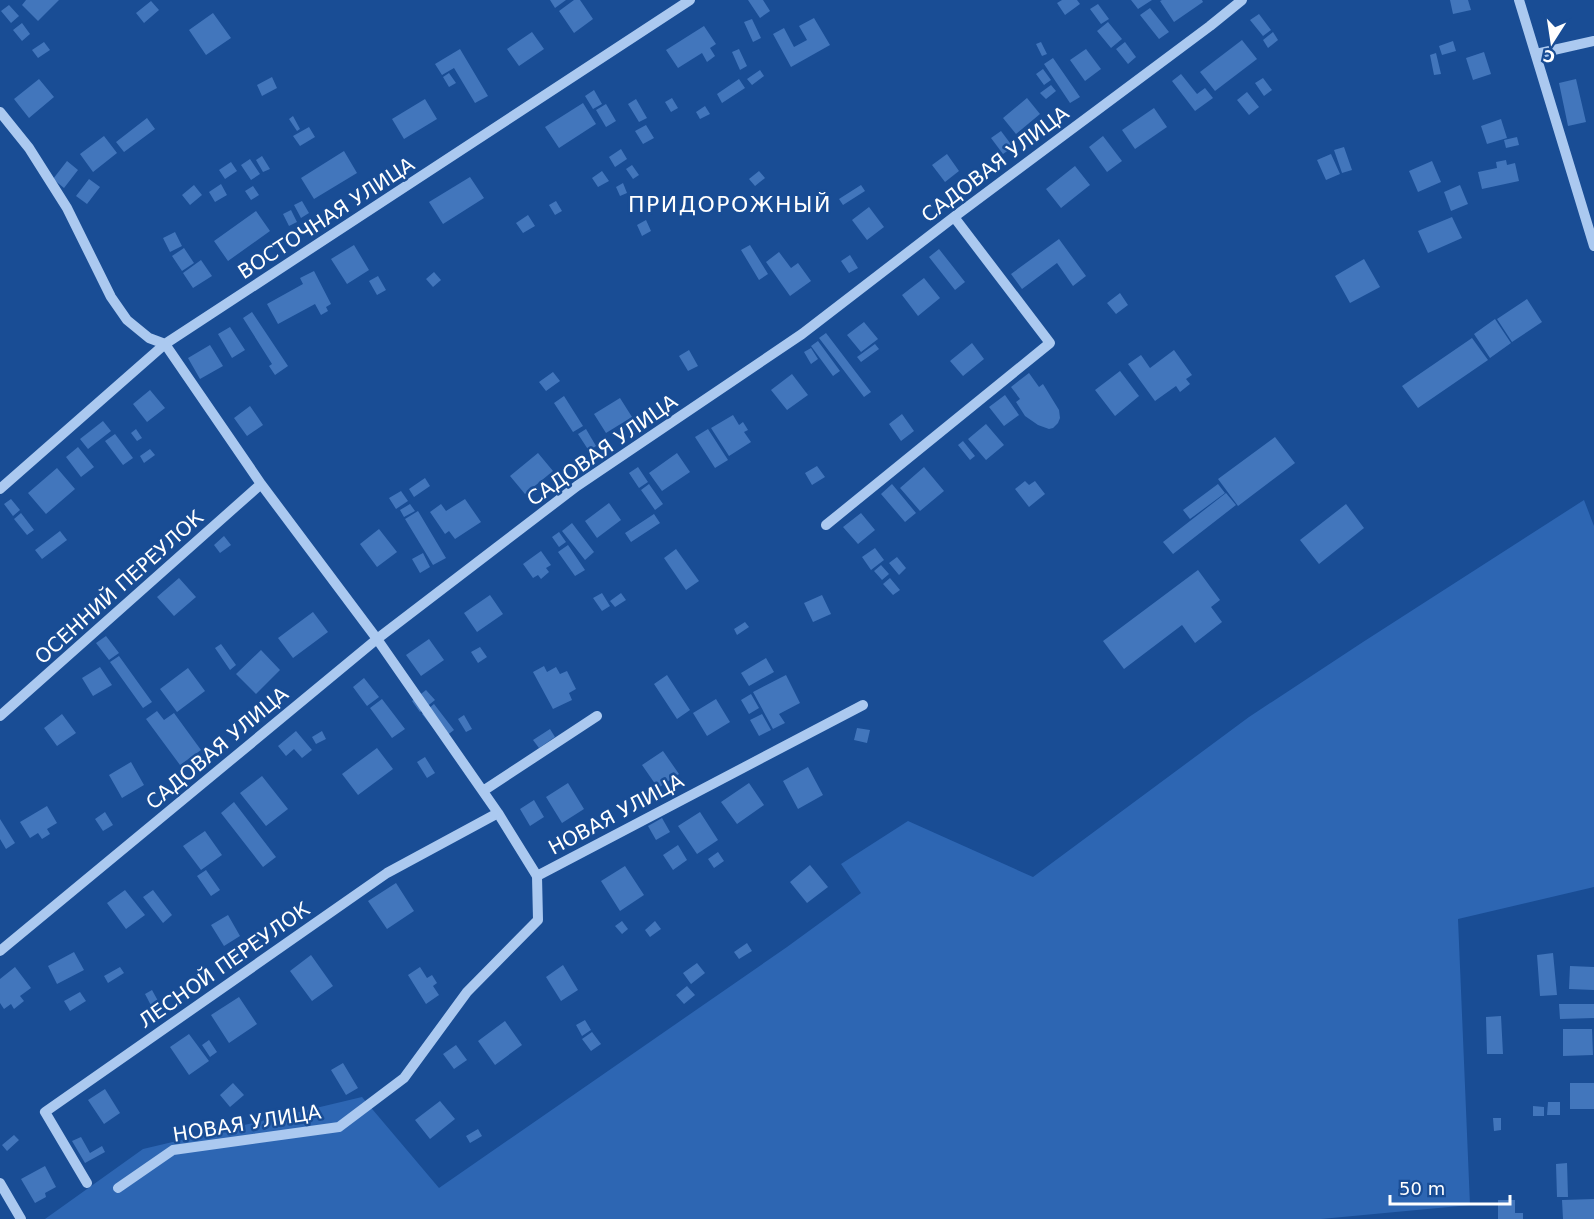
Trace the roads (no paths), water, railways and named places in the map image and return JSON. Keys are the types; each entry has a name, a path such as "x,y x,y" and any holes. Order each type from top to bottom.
{"street":[{"name":"ВОСТОЧНАЯ УЛИЦА","path":"0,489 165,344 690,0"},
{"name":"САДОВАЯ УЛИЦА","path":"0,951 377,639 577,486 802,334 1242,0"},
{"path":"1519,0 1594,246"},
{"path":"1536,54 1594,40"},
{"path":"0,112 29,148 68,208 111,297 127,320 149,338 165,344 261,484 377,639 498,813 537,876"},
{"path":"826,525 1050,344 954,217"},
{"name":"ОСЕННИЙ ПЕРЕУЛОК","path":"0,716 261,484"},
{"name":"НОВАЯ УЛИЦА","path":"118,1188 173,1150 339,1127 404,1078 467,992 538,920 537,876 863,705"},
{"path":"483,791 597,716"},
{"name":"ЛЕСНОЙ ПЕРЕУЛОК","path":"87,1183 45,1112 387,873 498,813"},
{"path":"0,1183 21,1219"}],"district":[{"name":"ПРИДОРОЖНЫЙ","path":"730,204"}]}
